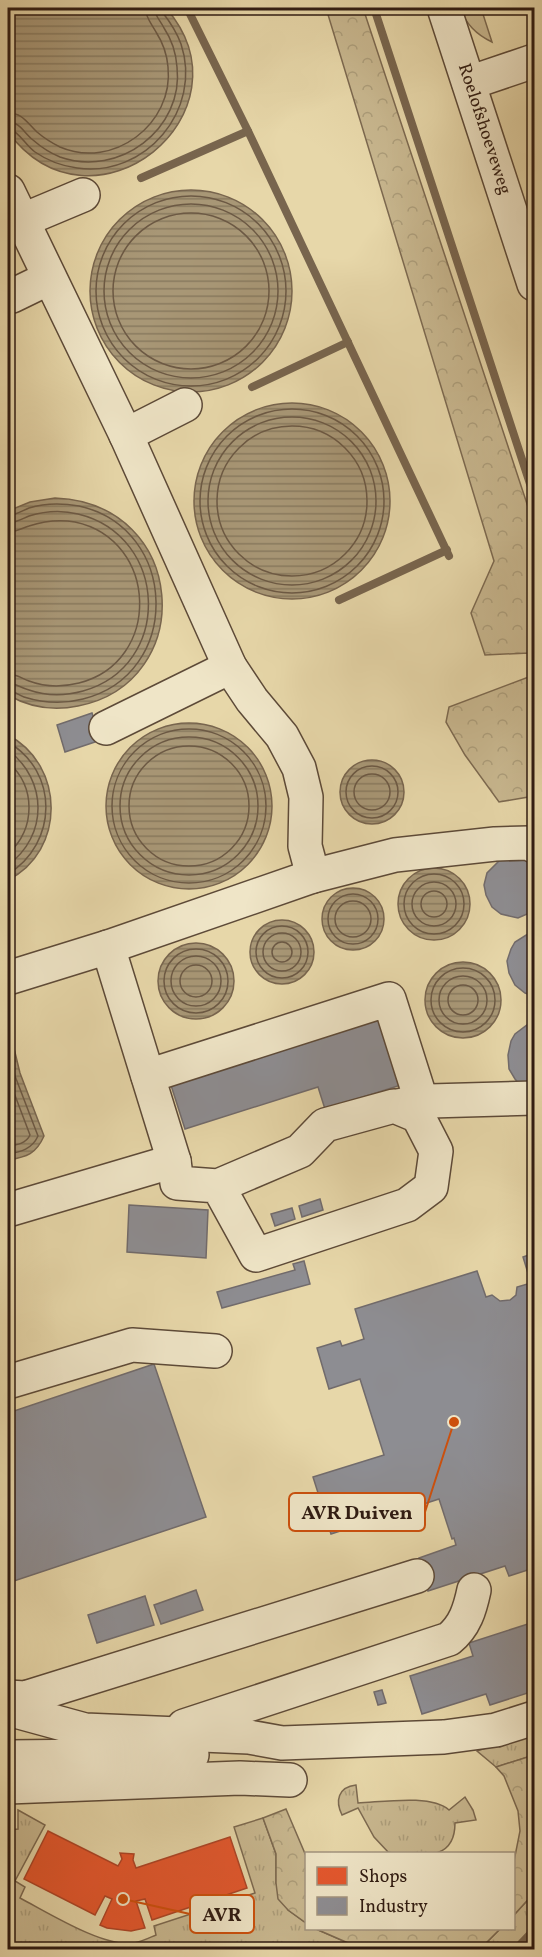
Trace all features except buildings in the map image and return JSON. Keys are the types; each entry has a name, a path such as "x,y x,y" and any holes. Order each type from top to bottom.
{"street":[{"name":"Roelofshoeveweg","path":"444,8 534,284"},
{"path":"469,83 534,62"},
{"path":"8,191 126,435 230,667 252,700 282,736 299,768 306,797 304,846 313,876"},
{"path":"21,221 83,195"},
{"path":"12,296 49,278"},
{"path":"126,435 185,405"},
{"path":"106,728 230,667"},
{"path":"8,978 108,947 313,876 394,855 495,844 529,843 534,846"},
{"path":"108,947 174,1161 177,1183 218,1186 300,1151 325,1125 408,1104 534,1098"},
{"path":"148,1076 388,999 408,1104 418,1116 436,1151 431,1187 407,1205 256,1255 218,1186"},
{"path":"8,1210 174,1161"},
{"path":"8,1382 132,1345 215,1351"},
{"path":"8,1697 25,1698 417,1576"},
{"path":"162,1733 449,1639 458,1632 464,1622 470,1610 474,1590"},
{"path":"8,1709 85,1730 249,1737 282,1743 444,1737 496,1730 534,1718"},
{"path":"8,1757 248,1752 282,1743"},
{"path":"8,1787 240,1778 290,1780"}],"green space":[{"path":"326,8 363,8 534,525 534,675 529,653 485,655 471,613 494,561"},
{"path":"459,8 481,8 492,42 472,28"},
{"path":"534,675 534,796 499,802 465,755 446,722 449,707"},
{"path":"534,1732 534,1755 496,1767 477,1751"},
{"path":"534,1755 534,1893 515,1914 515,1856 520,1831 518,1811 504,1776 496,1767"},
{"path":"356,1785 358,1803 419,1800 441,1805 449,1810 465,1797 476,1820 455,1823 449,1845 442,1851 388,1852 374,1837 358,1808 342,1815 339,1805 340,1796 350,1786"},
{"path":"286,1809 305,1854 305,1922 288,1910 278,1899 276,1854 263,1818"},
{"path":"18,1810 45,1825 15,1881 25,1887 20,1898 92,1935 122,1943 145,1940 156,1935 154,1926 255,1893 234,1827 263,1818 276,1854 276,1883 288,1910 305,1922 305,1930 318,1930 362,1949 8,1950 9,1830 18,1829"},
{"path":"534,1893 534,1949 479,1950 499,1930 515,1930 515,1914"},
{"path":"318,1930 499,1930 479,1950 362,1949"}],"water":[{"path":"15,8 166,8 189,48 192,88 178,123 153,152 119,171 81,175 43,164 8,132 8,17"},
{"path":"191,190 211,192 239,202 269,227 284,252 290,271 292,291 290,311 280,339 255,369 230,384 211,390 191,392 171,390 143,380 113,355 98,330 92,311 90,291 92,271 102,243 127,213 152,198 171,192"},
{"path":"292,403 311,405 329,411 346,420 361,432 373,447 382,464 388,482 390,501 388,520 382,538 373,555 361,570 346,582 329,591 311,597 292,599 273,597 255,591 238,582 223,570 211,555 202,538 196,520 194,501 196,482 202,464 211,447 223,432 238,420 255,411 273,405"},
{"path":"55,498 99,507 132,529 153,560 162,595 159,631 144,664 117,690 78,706 60,708 33,705 8,695 8,511 30,502"},
{"path":"189,723 221,729 248,747 266,774 272,806 266,838 248,865 221,883 189,889 157,883 130,865 112,838 106,806 112,774 130,747 157,729"},
{"path":"8,735 27,749 40,766 48,786 51,808 49,829 40,849 27,867 8,880"},
{"path":"372,760 384,762 395,769 402,780 404,792 402,804 395,815 384,822 372,824 360,822 349,815 342,804 340,792 342,780 349,769 360,762"},
{"path":"434,868 454,874 464,884 470,904 464,924 454,934 434,940 414,934 404,924 398,904 404,884 414,874"},
{"path":"347,888 359,888 375,897 382,907 384,919 382,931 375,941 359,950 347,950 336,945 327,936 322,925 322,913 327,902 336,893"},
{"path":"276,920 288,920 305,929 312,940 314,952 312,964 305,975 288,984 276,984 264,979 255,970 250,958 250,946 255,934 264,925"},
{"path":"189,943 203,943 217,949 228,960 234,974 231,996 223,1008 203,1019 189,1019 175,1013 164,1002 158,988 158,974 164,960 175,949"},
{"path":"463,962 478,965 490,973 498,985 501,1000 498,1015 490,1027 478,1035 463,1038 448,1035 436,1027 428,1015 425,1000 428,985 436,973 448,965"},
{"path":"8,1030 20,1073 44,1136 38,1147 30,1154 8,1160"}],"waterway":[{"path":"187,8 248,131 449,556"},
{"path":"374,8 534,496"},
{"path":"141,178 248,131"},
{"path":"252,387 348,342"},
{"path":"339,600 447,550"},
{"path":"515,1950 534,1930"}],"place":[{"name":"AVR Duiven","path":"454,1422"},
{"name":"AVR","path":"123,1899"}]}
